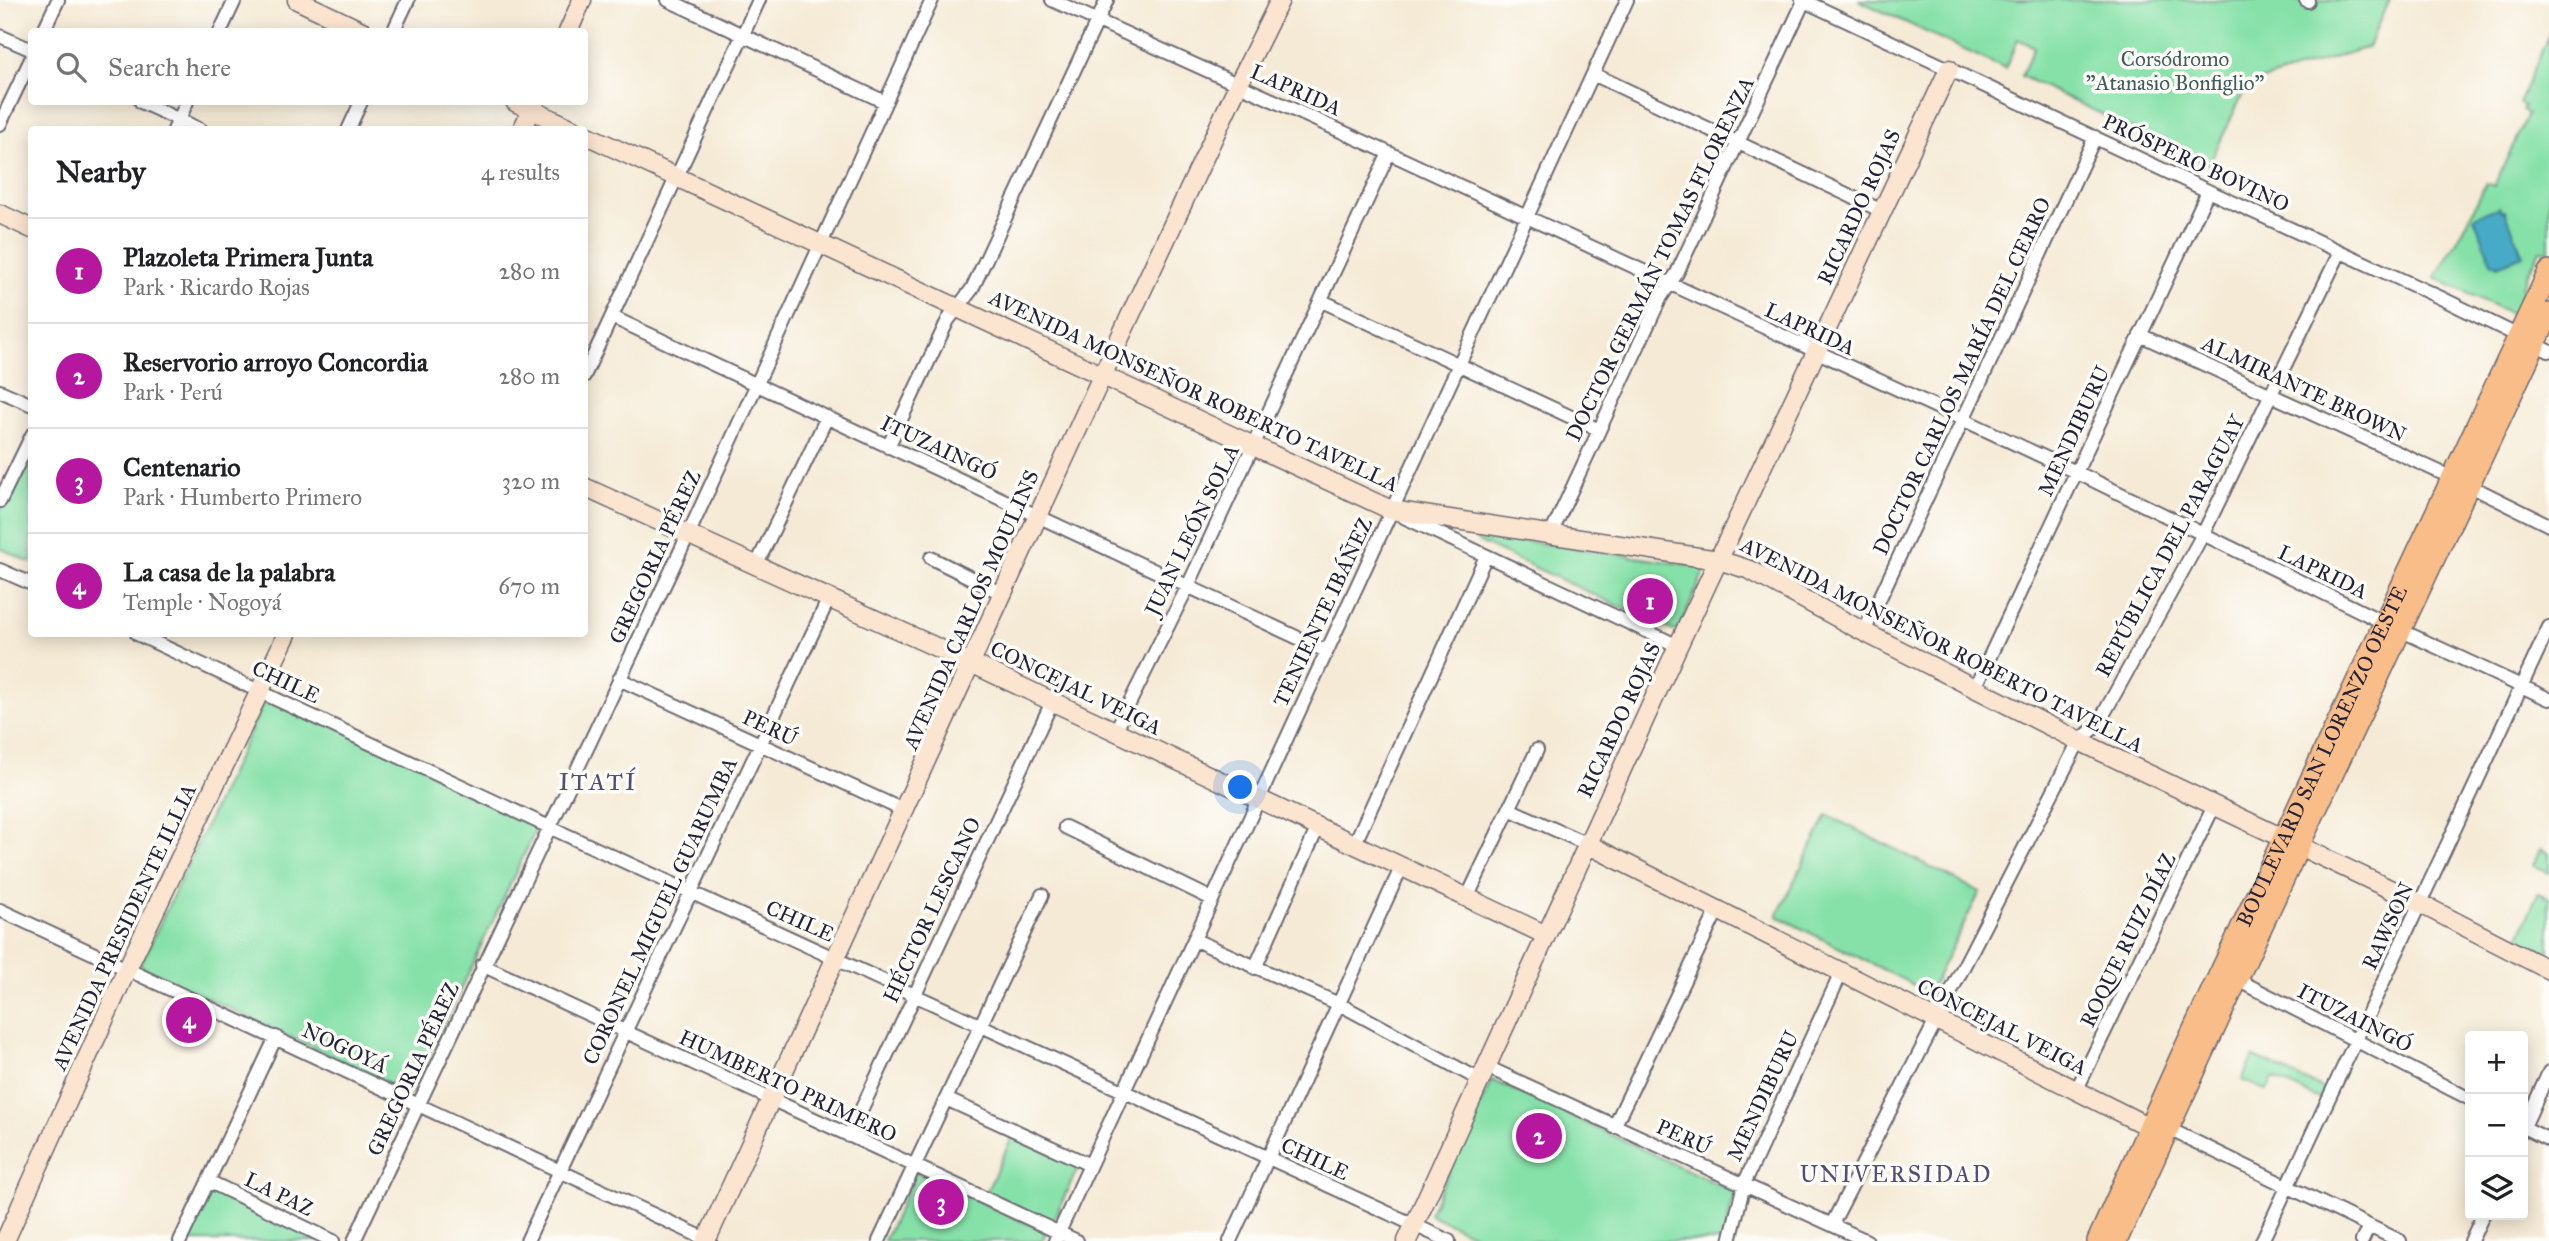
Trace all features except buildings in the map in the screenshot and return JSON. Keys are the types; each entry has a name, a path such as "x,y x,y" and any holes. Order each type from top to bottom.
{"main road":[{"name":"BOULEVARD SAN LORENZO OESTE","path":"2534,344 2549,272"},
{"name":"BOULEVARD SAN LORENZO OESTE","path":"2098,1241 2159,1128 2460,482 2549,314"},
{"name":"BOULEVARD SAN LORENZO OESTE","path":"2116,1241 2159,1128"}],"street":[{"path":"45,28 58,0"},
{"path":"222,28 235,0"},
{"path":"297,0 356,28"},
{"path":"395,28 408,0"},
{"path":"570,28 582,0"},
{"path":"668,0 885,102"},
{"path":"588,368 759,0"},
{"name":"GREGORIA PÉREZ","path":"354,1241 482,965 688,535 932,0"},
{"name":"LAPRIDA","path":"1052,0 1389,153 2076,472 2392,626 2549,699"},
{"path":"888,447 948,320 972,289 1107,0"},
{"name":"AVENIDA CARLOS MOULINS","path":"708,1240 1103,374 1280,0"},
{"name":"TENIENTE IBÁÑEZ","path":"1057,1237 1627,0"},
{"name":"PRÓSPERO BOVINO","path":"1803,0 2340,253 2439,296 2534,344"},
{"name":"DOCTOR GERMÁN TOMAS FLORENZA","path":"1551,534 1661,297 1738,143 1803,0"},
{"path":"0,36 28,48"},
{"path":"0,124 28,65"},
{"name":"RICARDO ROJAS","path":"1411,1233 1678,646 1949,69"},
{"path":"1593,75 1882,211"},
{"path":"146,105 177,124 186,105"},
{"path":"350,126 360,105"},
{"path":"524,126 533,105 568,126"},
{"name":"AVENIDA MONSEÑOR ROBERTO TAVELLA","path":"588,136 1391,510 1718,560 1750,570 1864,632 2079,741 2419,902 2549,970"},
{"name":"DOCTOR CARLOS MARÍA DEL CERRO","path":"1864,632 2095,137"},
{"name":"JUAN LEÓN SOLA","path":"1115,732 1188,586 1389,153"},
{"name":"MENDIBURU","path":"1975,688 2208,191"},
{"path":"0,214 28,227"},
{"name":"REPÚBLICA DEL PARAGUAY","path":"1832,1224 2079,741 2097,726 2203,534 2340,253"},
{"path":"1321,301 1599,430"},
{"name":"ITUZAINGÓ","path":"612,317 1326,651"},
{"name":"ALMIRANTE BROWN","path":"2140,335 2549,525"},
{"path":"0,391 28,403"},
{"path":"757,566 827,417"},
{"path":"0,501 28,443"},
{"name":"CONCEJAL VEIGA","path":"588,489 971,663 1317,829 1546,935"},
{"path":"1391,510 1678,646"},
{"path":"1354,845 1486,556"},
{"path":"931,558 1003,594"},
{"path":"0,570 28,582"},
{"name":"CORONEL MIGUEL GUARUMBA","path":"527,1241 829,598"},
{"name":"RAWSON","path":"2262,1241 2549,627"},
{"name":"CHILE","path":"143,637 1268,1158 1411,1233 1448,1241"},
{"name":"AVENIDA PRESIDENTE ILLIA","path":"5,1241 127,969 286,637"},
{"name":"PERÚ","path":"619,680 905,811"},
{"name":"HÉCTOR LESCANO","path":"849,1136 1052,702"},
{"path":"1467,898 1536,750"},
{"name":"ROQUE RUIZ DÍAZ","path":"2076,1091 2214,806"},
{"path":"1509,809 1587,844"},
{"path":"1065,827 1212,899"},
{"path":"1255,968 1317,829"},
{"name":"CONCEJAL VEIGA","path":"1587,844 2076,1091 2287,1186 2400,1241"},
{"path":"1230,1241 1401,868"},
{"path":"879,1241 1042,895"},
{"path":"1614,1126 1718,909"},
{"name":"NOGOYÁ","path":"0,910 708,1240"},
{"name":"PERÚ","path":"1195,940 1339,1004 1483,1073 1614,1126 1867,1241"},
{"name":"HUMBERTO PRIMERO","path":"482,965 915,1166 1057,1237 1077,1241"},
{"name":"MENDIBURU","path":"1730,1241 1744,1184 1842,971"},
{"name":"ITUZAINGÓ","path":"2230,976 2465,1097"},
{"path":"180,1241 276,1037"},
{"path":"2528,1117 2549,1072"},
{"path":"946,1098 1090,1166"},
{"path":"2528,1130 2549,1140"},
{"name":"LA PAZ","path":"208,1181 333,1241"},
{"path":"2471,1241 2481,1220"},
{"path":"2362,1241 2369,1226"}],"green space":[{"name":"Corsódromo \"Atanasio Bonfiglio\"","path":"1858,0 2389,0 2368,47 2247,85 2209,165 2021,76 2034,47 2018,39 2005,69"},
{"path":"2549,34 2549,251 2540,250 2521,288 2527,299 2520,313 2514,315 2435,278 2464,229 2486,183 2494,186 2528,114 2522,110 2524,106 2519,103"},
{"path":"28,450 28,562 0,548 0,511"},
{"path":"1477,534 1703,567 1704,572 1679,629 1673,631 1479,542 1476,539"},
{"path":"268,693 540,821 411,1094 140,966"},
{"path":"1827,815 1980,892 1929,993 1777,916"},
{"path":"2540,849 2549,853 2549,873 2533,865"},
{"path":"2538,893 2549,898 2549,956 2518,939"},
{"path":"2253,1056 2324,1089 2319,1099 2273,1078 2267,1091 2242,1080"},
{"path":"1492,1080 1735,1192 1723,1241 1486,1241 1429,1214"},
{"path":"1013,1135 1075,1164 1077,1170 1052,1223 985,1195"},
{"path":"916,1172 1046,1232 1042,1241 884,1241"},
{"path":"211,1187 324,1241 185,1241"}],"water":[{"path":"2499,207 2502,211 2505,210 2523,256 2497,266 2492,264 2474,217"}],"place":[{"name":"Plazoleta Primera Junta","path":"1650,601"},
{"name":"La casa de la palabra","path":"189,1020"},
{"name":"Reservorio arroyo Concordia","path":"1539,1136"},
{"name":"Centenario","path":"941,1202"}],"district":[{"name":"ITATÍ","path":"598,782"},
{"name":"UNIVERSIDAD","path":"1896,1174"}]}
